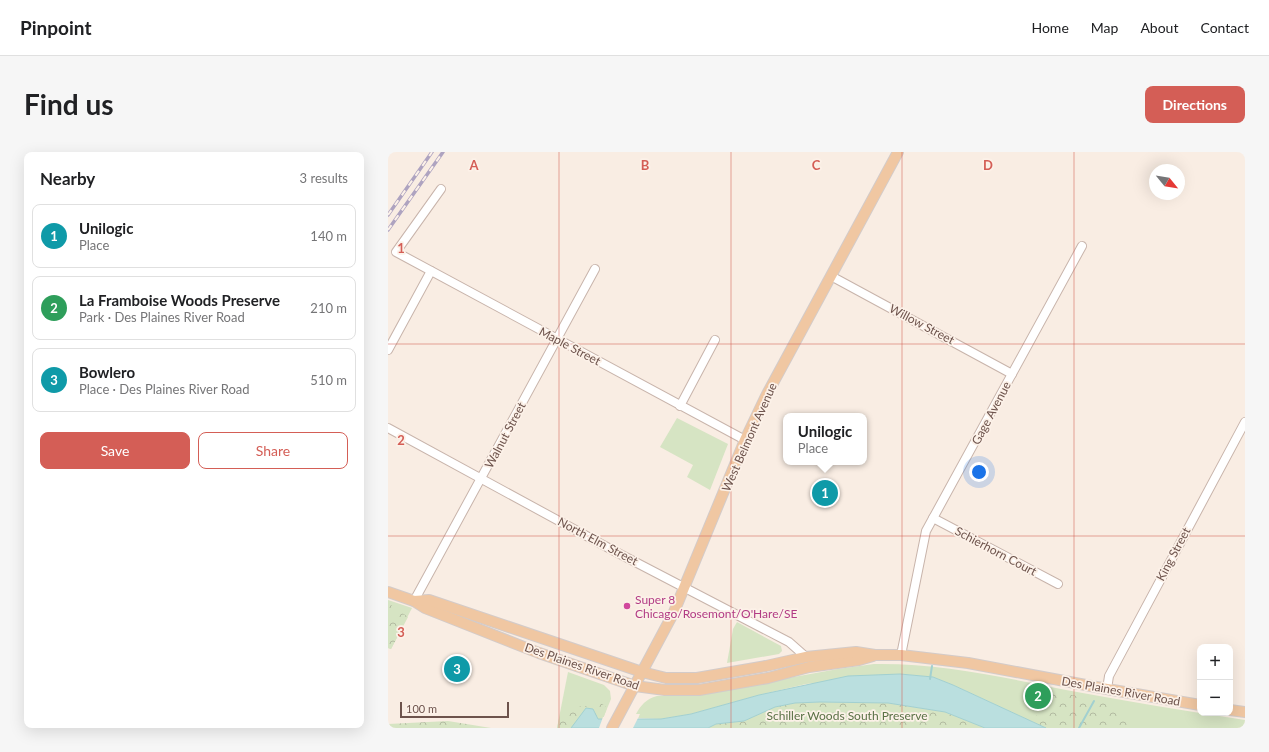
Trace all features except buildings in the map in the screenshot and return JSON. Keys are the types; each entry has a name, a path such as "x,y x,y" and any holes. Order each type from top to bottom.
{"main road":[{"name":"West Belmont Avenue","path":"612,728 674,612 685,588 744,440 776,376 898,152"},
{"name":"Des Plaines River Road","path":"388,592 414,600 429,600 642,672 666,678 697,678 766,666 806,657 856,652 875,655 901,655 968,662 1107,689 1197,704"},
{"name":"Des Plaines River Road","path":"414,600 425,608 523,646 635,686 665,690 699,690 768,678 809,667 859,660 875,655"},
{"path":"1233,710 1245,712"}],"street":[{"name":"Maple Street","path":"441,189 396,252 744,440"},
{"name":"Gage Avenue","path":"901,655 924,539 933,518 1082,246"},
{"name":"Walnut Street","path":"414,600 595,269"},
{"path":"388,350 431,271"},
{"name":"Willow Street","path":"831,276 1012,374"},
{"path":"680,406 716,340"},
{"name":"King Street","path":"1107,689 1109,676 1245,422"},
{"name":"North Elm Street","path":"388,428 685,588 789,642 806,657"},
{"name":"Schierhorn Court","path":"933,518 1058,584"}],"green space":[{"path":"677,418 728,444 710,490 687,477 693,465 660,447"},
{"path":"388,600 412,608 391,649 388,648"},
{"path":"388,603 408,617 391,649 388,648"},
{"path":"737,622 781,646 782,651 779,654 727,663 733,629"},
{"path":"874,664 899,664 947,668 1110,698 1197,712 1197,716 1221,716 1245,720 1245,728 1046,728 933,677 900,674 806,684 759,695 691,714 661,719 638,718 640,714 636,714 644,703 657,696 693,695"},
{"path":"568,672 604,685 610,691 611,699 599,728 557,728"},
{"path":"1042,691 1092,699 1110,705 1118,709 1134,728 1046,728 1036,723 1037,703"},
{"path":"590,701 599,701 607,708 603,719 598,719 586,708 571,728 557,728 559,719 565,716 571,707 586,706"},
{"name":"Schiller Woods South Preserve","path":"795,703 888,703 945,712 985,728 708,728 716,724 744,721 774,707"},
{"path":"448,721 491,728 388,728 388,724"}],"water":[{"path":"900,674 933,677 1046,728 985,728 945,712 888,703 820,702 795,703 775,707 744,721 716,724 708,728 571,728 586,708 593,709 598,719 661,719 691,714 759,695 848,676"}],"pier":[{"path":"639,716 633,728 599,728 603,717"}],"waterway":[{"path":"930,679 932,666"},
{"path":"1079,728 1094,701"}],"railway":[{"path":"388,215 432,152"},
{"path":"388,230 443,152"}],"place":[{"name":"Unilogic","path":"825,493"},
{"name":"Super 8 Chicago/Rosemont/O'Hare/SE","path":"627,606"},
{"name":"Bowlero","path":"457,669"},
{"name":"La Framboise Woods Preserve","path":"1038,696"}]}
